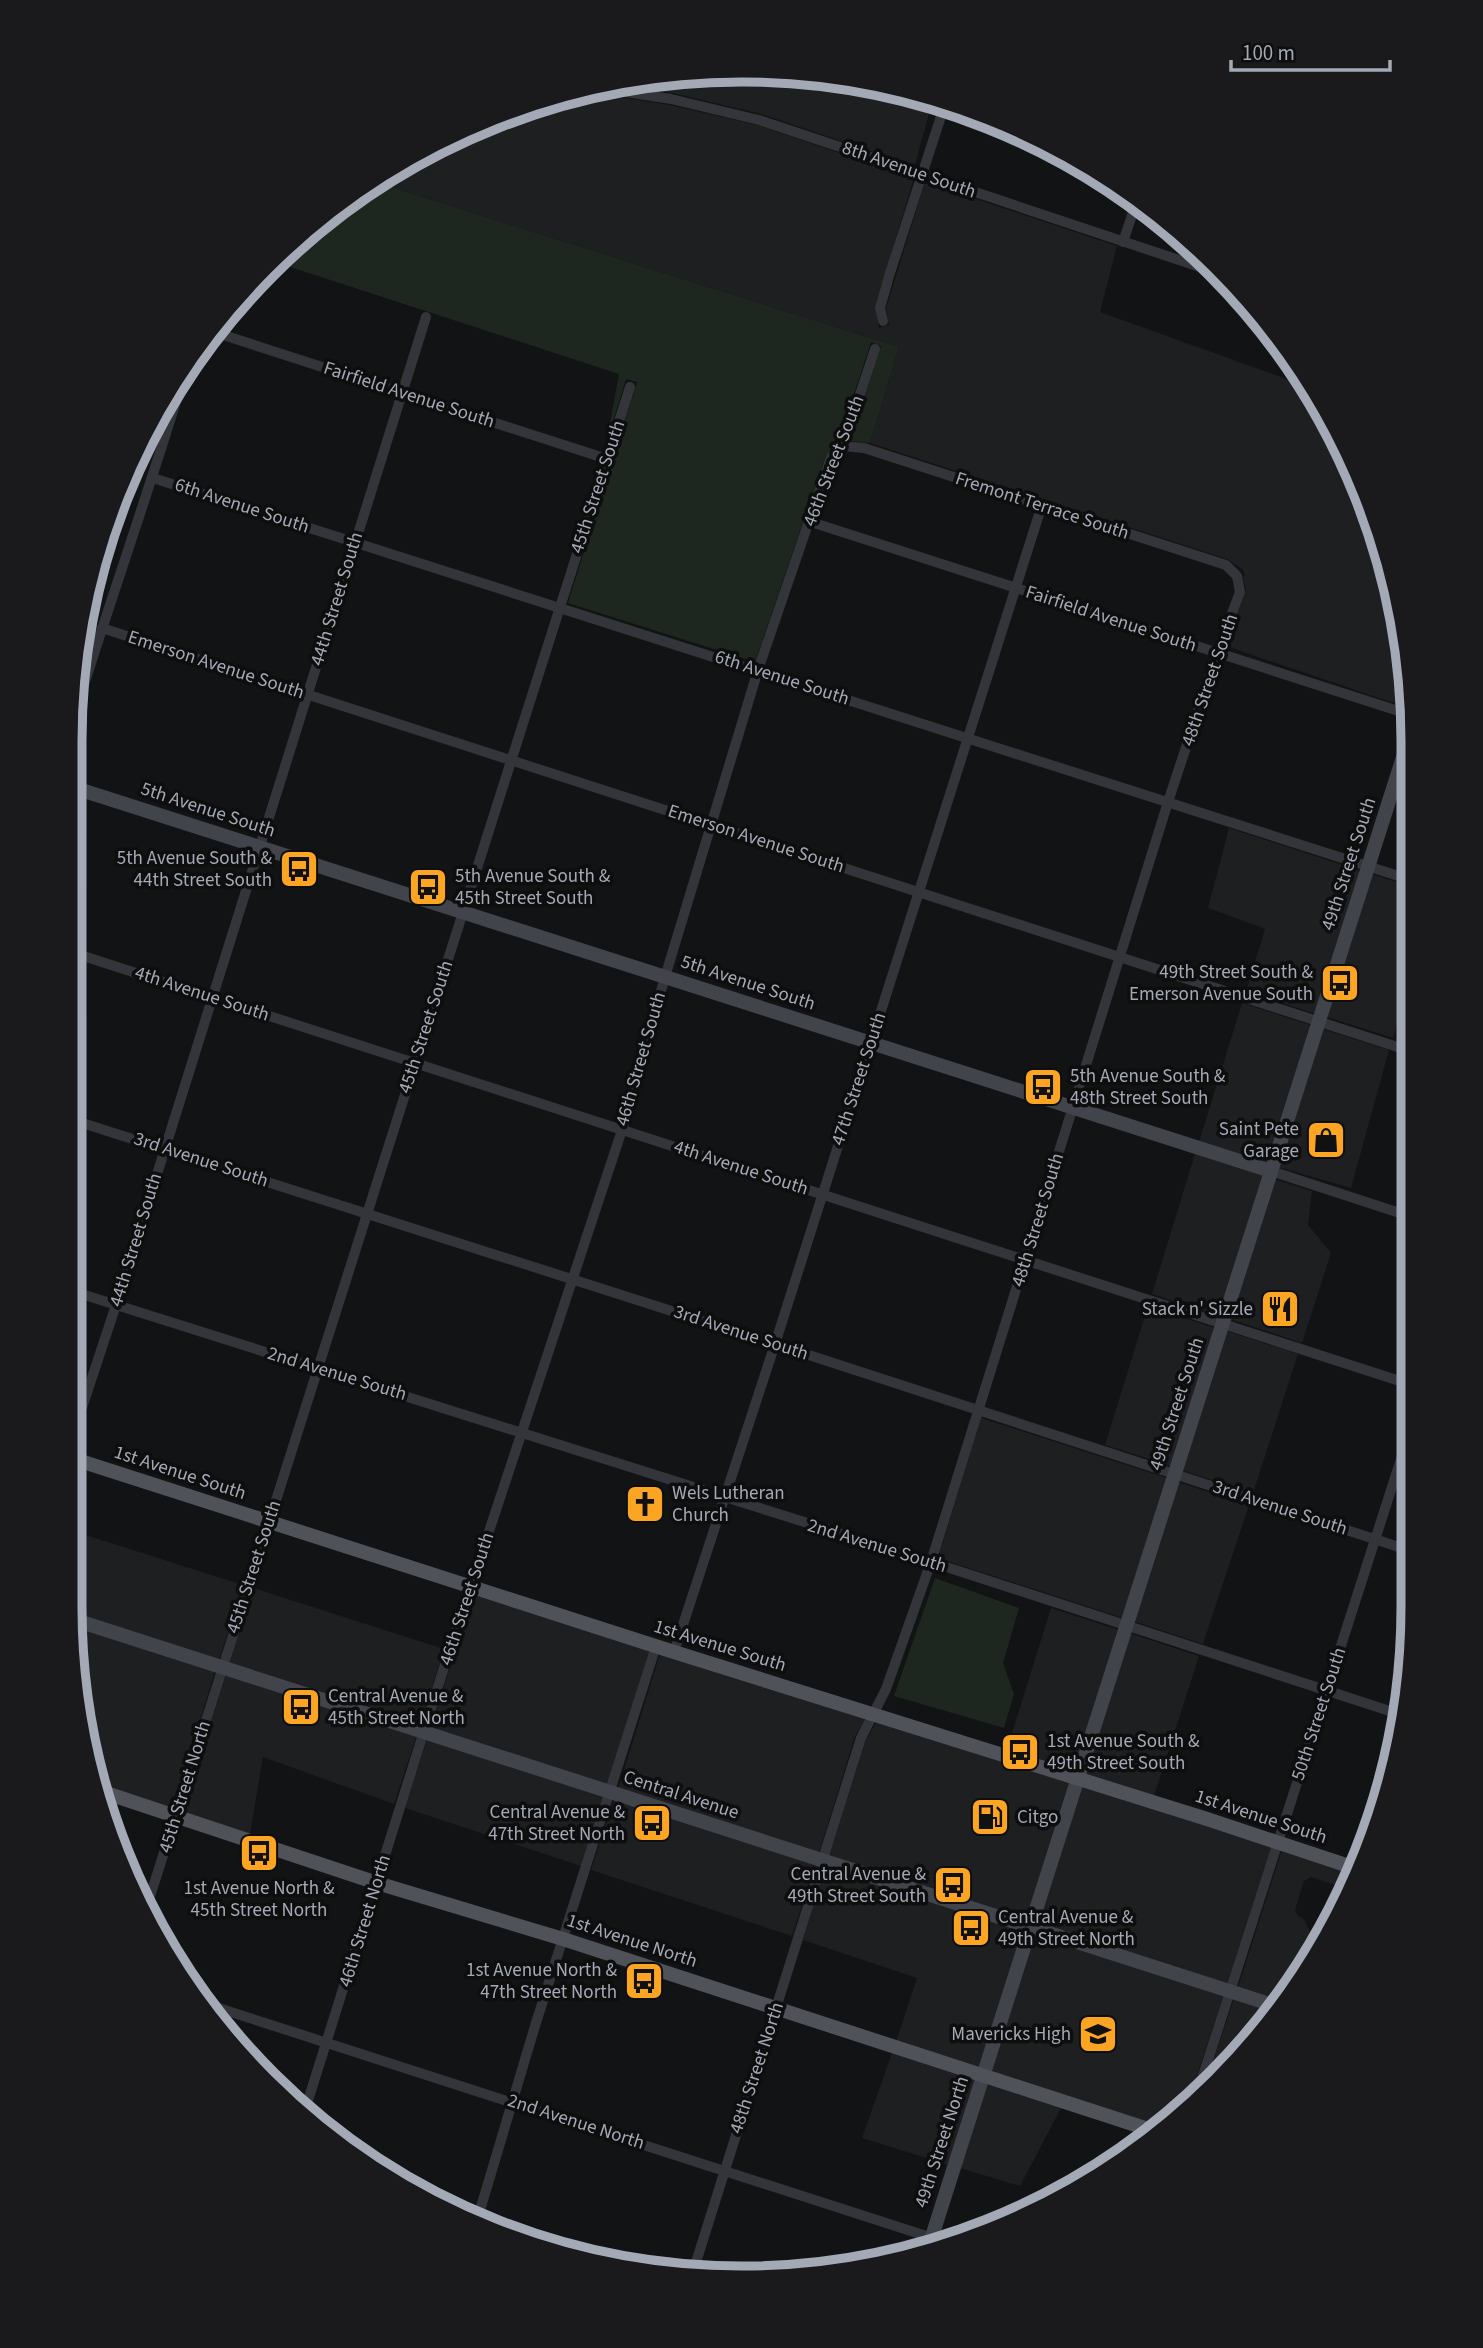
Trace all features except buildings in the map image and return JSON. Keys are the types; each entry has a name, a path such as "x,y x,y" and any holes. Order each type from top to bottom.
{"main road":[{"name":"49th Street South","path":"1030,1927 1401,763"},
{"name":"5th Avenue South","path":"82,790 1271,1171"},
{"name":"1st Avenue South","path":"82,1462 1348,1865"},
{"name":"Central Avenue","path":"83,1622 1268,2003"},
{"name":"1st Avenue North","path":"110,1794 377,1883 563,1939 1145,2128"},
{"name":"49th Street North","path":"937,2236 1030,1927"}],"street":[{"name":"8th Avenue South","path":"630,92 759,120 1199,267"},
{"path":"883,321 880,309 882,301 942,114"},
{"path":"1124,242 1134,211"},
{"name":"44th Street South","path":"82,1408 426,317"},
{"name":"Fairfield Avenue South","path":"223,335 607,459"},
{"name":"46th Street South","path":"424,1732 622,1130 665,977 758,670 811,522 831,457 843,446 874,349"},
{"name":"45th Street South","path":"223,1667 630,387"},
{"path":"86,680 175,406"},
{"name":"Fremont Terrace South","path":"843,446 864,447 1226,565 1237,576"},
{"name":"6th Avenue South","path":"153,478 1401,877"},
{"name":"47th Street South","path":"674,1652 823,1195 1042,505"},
{"name":"Fairfield Avenue South","path":"811,522 1400,711"},
{"name":"48th Street South","path":"822,1861 861,1738 875,1714 931,1562 1168,802 1240,592 1237,576"},
{"name":"Emerson Avenue South","path":"102,628 1401,1048"},
{"name":"4th Avenue South","path":"82,956 1401,1381"},
{"name":"3rd Avenue South","path":"82,1123 1401,1548"},
{"name":"5th Avenue South","path":"1271,1171 1401,1213"},
{"name":"2nd Avenue South","path":"82,1294 318,1367 724,1499 931,1562 1392,1712"},
{"name":"50th Street South","path":"1202,2078 1401,1459"},
{"path":"480,2212 656,1646"},
{"name":"45th Street North","path":"150,1897 223,1667"},
{"name":"46th Street North","path":"307,2102 424,1732"},
{"name":"48th Street North","path":"696,2264 822,1861"},
{"name":"2nd Avenue North","path":"218,2008 725,2170 924,2239"}],"shaded area":[{"path":"742,82 785,84 870,95 930,110 915,165 918,167 761,114 647,89"},
{"path":"610,96 670,105 757,125 914,178 875,307 879,328 889,325 886,308 925,182 1117,246 1100,312 1294,382 1333,450 1366,530 1388,613 1399,705 1226,646 1246,590 1242,569 1227,559 870,443 899,347 387,186 450,150 489,132 530,117"},
{"path":"387,186 899,347 870,443 851,441 881,346 871,342 839,440 826,455 755,662 568,603 637,382 626,379 606,445 619,374 286,265 340,218"},
{"path":"1229,828 1361,871 1316,1014 1246,991 1265,929 1208,908"},
{"path":"1372,874 1401,884 1401,1008 1393,1038 1327,1017"},
{"path":"1242,1003 1313,1026 1268,1164 1199,1142"},
{"path":"1323,1029 1389,1050 1351,1188 1278,1167"},
{"path":"1195,1154 1264,1176 1219,1316 1152,1294"},
{"path":"1274,1179 1312,1191 1308,1225 1331,1253 1302,1343 1230,1319"},
{"path":"1148,1306 1215,1328 1171,1466 1105,1445"},
{"path":"1226,1331 1298,1354 1253,1493 1181,1470"},
{"path":"981,1418 1167,1478 1123,1618 938,1558"},
{"path":"1178,1482 1249,1505 1203,1644 1133,1621"},
{"path":"82,1534 243,1585 219,1660 82,1616"},
{"path":"935,1578 1019,1608 1003,1663 1014,1694 1004,1728 894,1696"},
{"path":"253,1588 444,1649 420,1725 230,1663"},
{"path":"474,1595 649,1651 607,1785 430,1728"},
{"path":"1051,1608 1119,1630 1074,1770 1007,1749"},
{"path":"83,1629 215,1671 173,1808 108,1787 88,1693"},
{"path":"1129,1633 1199,1656 1154,1796 1085,1774"},
{"path":"660,1654 866,1718 855,1736 819,1853 618,1789"},
{"path":"226,1675 416,1737 394,1804 263,1757 250,1834 183,1811"},
{"path":"877,1721 1070,1782 1027,1919 829,1856 866,1740"},
{"path":"427,1740 603,1797 581,1866 405,1808"},
{"path":"1081,1785 1271,1847 1227,1984 1037,1923"},
{"path":"614,1800 815,1865 792,1936 591,1870"},
{"path":"1282,1850 1345,1872 1338,1886 1311,1877 1304,1881 1295,1910 1298,1916 1303,1918 1312,1935 1272,1999 1238,1987"},
{"path":"825,1868 1023,1931 979,2069 896,2042 917,1978 803,1940"},
{"path":"1033,1934 1223,1996 1194,2086 1150,2124 990,2072"},
{"path":"1234,1999 1265,2008 1237,2041 1210,2071"},
{"path":"892,2053 976,2081 949,2165 862,2138"},
{"path":"986,2084 1061,2108 1020,2186 960,2168"}],"place":[{"name":"5th Avenue South & 44th Street South","path":"299,869"},
{"name":"5th Avenue South & 45th Street South","path":"428,887"},
{"name":"49th Street South & Emerson Avenue South","path":"1340,983"},
{"name":"5th Avenue South & 48th Street South","path":"1043,1087"},
{"name":"Saint Pete Garage","path":"1326,1140"},
{"name":"Stack n' Sizzle","path":"1280,1309"},
{"name":"Wels Lutheran Church","path":"645,1504"},
{"name":"Central Avenue & 45th Street North","path":"301,1707"},
{"name":"1st Avenue South & 49th Street South","path":"1020,1752"},
{"name":"Citgo","path":"990,1817"},
{"name":"Central Avenue & 47th Street North","path":"652,1823"},
{"name":"1st Avenue North & 45th Street North","path":"259,1853"},
{"name":"Central Avenue & 49th Street South","path":"953,1885"},
{"name":"Central Avenue & 49th Street North","path":"971,1928"},
{"name":"1st Avenue North & 47th Street North","path":"644,1981"},
{"name":"Mavericks High","path":"1098,2034"}]}
